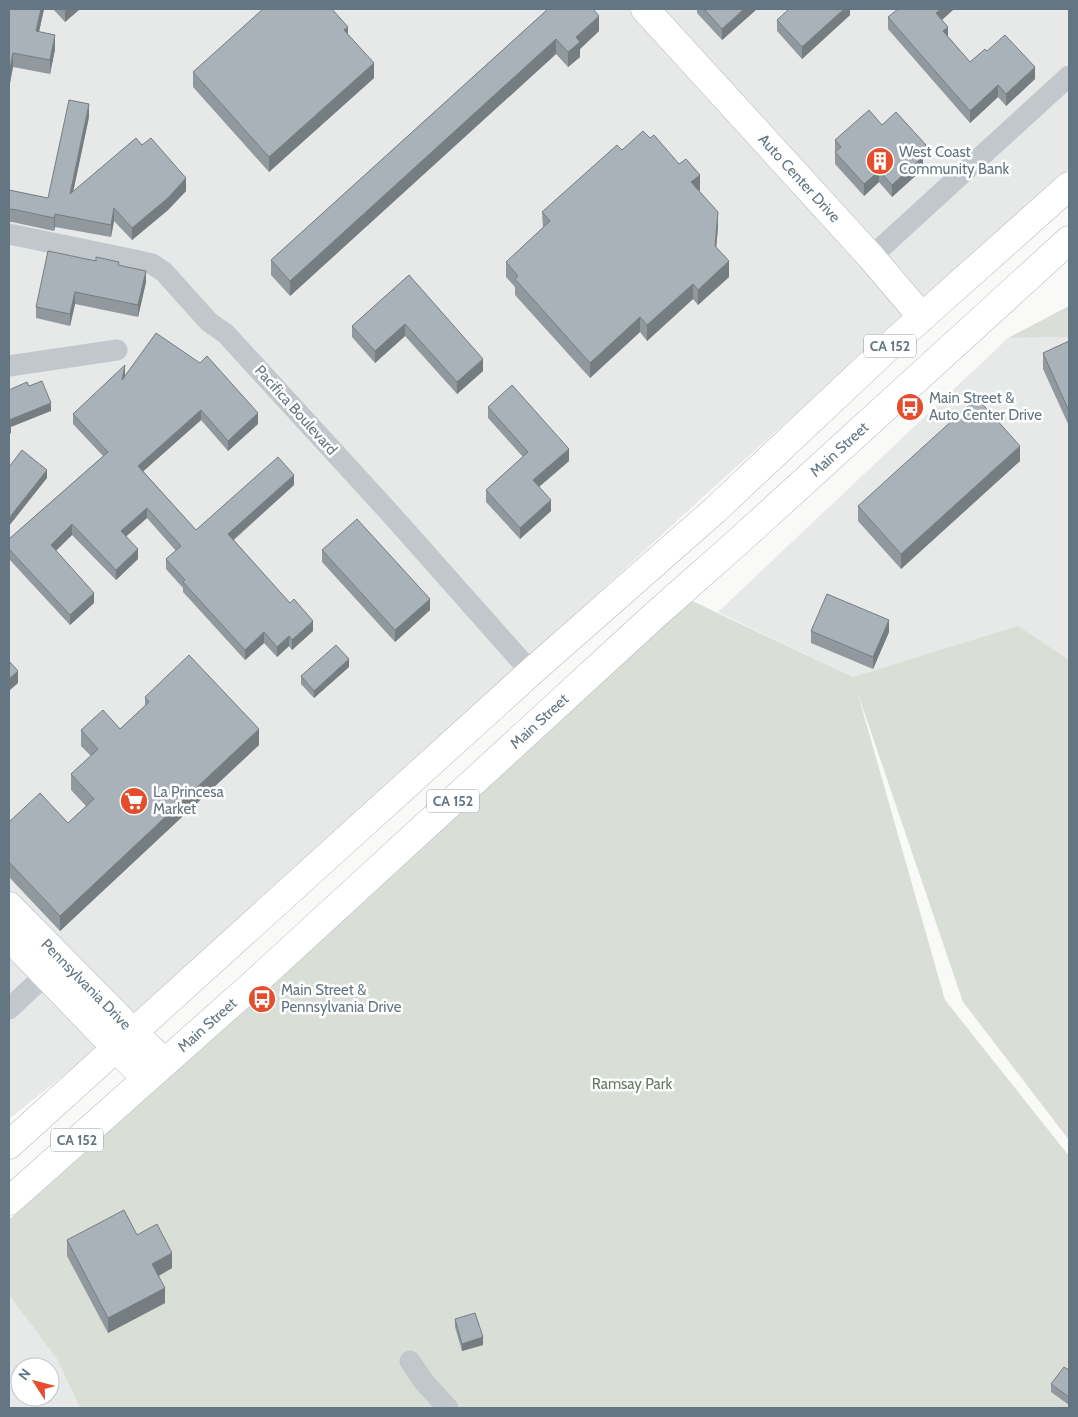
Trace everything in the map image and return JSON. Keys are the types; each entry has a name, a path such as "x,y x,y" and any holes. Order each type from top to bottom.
{"main road":[{"name":"Auto Center Drive","path":"645,9 871,257 949,349"},
{"name":"CA 152","path":"9,1145 531,672 715,510 922,317 1069,186"},
{"name":"Main Street","path":"9,1201 250,986 1069,240"},
{"name":"Pennsylvania Drive","path":"9,906 124,1040"},
{"name":"Pennsylvania Drive","path":"9,937 45,975 124,1040 155,1070"}],"street":[{"path":"871,257 1069,76"},
{"name":"Pacifica Boulevard","path":"9,234 152,264 164,272 209,322 226,334 389,512 531,672"},
{"path":"9,366 117,350"},
{"path":"9,1009 45,975"},
{"path":"410,1361 424,1382 448,1408"}],"shaded area":[{"path":"9,9 1069,9 1069,169 714,487 139,1015 9,1119"},
{"path":"1069,337 1069,661 1017,627 853,677 718,612 1008,338"},
{"path":"9,1295 56,1357 10,1357 10,1407 60,1407 60,1365 80,1408 9,1408"}],"green space":[{"path":"1069,306 1069,337 1008,338"},
{"name":"Ramsay Park","path":"686,598 853,677 1018,626 1069,660 1069,1140 963,1002 857,691 945,1000 1069,1156 1069,1408 80,1408 60,1365 60,1357 56,1357 9,1295 9,1220 147,1089"}],"building":[{"path":"9,9 41,9 36,31 55,35 50,60 13,53 9,74"},
{"path":"263,9 332,9 348,27 344,30 374,63 269,157 193,72"},
{"path":"548,9 593,9 599,16 576,37 580,42 568,52 556,39 290,281 271,260"},
{"path":"704,9 744,9 722,29"},
{"path":"789,9 844,9 802,47 777,20"},
{"path":"898,9 941,9 936,13 948,27 943,31 970,62 985,49 987,51 1005,35 1035,67 1006,94 998,85 970,111 888,17"},
{"path":"69,100 89,104 70,194 136,138 142,145 151,138 186,178 168,198 132,228 114,208 111,225 55,214 54,218 12,209 9,210 9,190 48,198"},
{"name":"West Coast Community Bank","path":"869,110 882,125 896,112 926,145 918,151 923,157 892,185 879,171 864,184 835,152 841,147 835,140"},
{"path":"643,131 650,138 654,135 679,164 686,159 700,175 691,182 718,212 715,246 729,261 698,290 693,284 647,325 640,317 590,363 515,279 518,276 506,262 550,221 542,212 617,145 622,150"},
{"path":"48,251 96,261 96,257 119,262 118,265 146,271 138,305 75,292 70,314 36,307"},
{"path":"409,275 483,359 457,382 405,324 375,351 352,326"},
{"path":"156,333 200,363 207,356 258,413 228,441 201,410 138,466 196,530 278,457 294,475 228,534 290,603 294,599 313,621 292,640 289,636 277,647 264,632 245,650 183,582 185,580 166,559 181,546 147,508 121,531 138,549 116,570 72,524 51,545 94,593 70,615 9,549 9,539 108,452 73,414 125,365 122,380"},
{"path":"1069,341 1069,411 1043,353"},
{"path":"42,381 51,403 9,420 9,390 27,382 29,386"},
{"path":"512,385 569,449 533,480 551,500 520,528 486,490 528,452 488,407"},
{"path":"977,398 1020,446 901,554 858,506"},
{"path":"22,450 47,470 9,518 9,467"},
{"path":"357,519 430,599 395,630 322,550"},
{"path":"827,594 889,620 873,657 811,631"},
{"path":"336,645 349,659 314,691 301,676"},
{"path":"189,655 259,729 60,916 9,862 9,822 40,793 68,823 94,799 71,774 98,749 81,730 103,710 120,729 149,702 145,697"},
{"path":"9,661 18,671 9,679"},
{"path":"124,1210 137,1235 157,1224 172,1253 152,1264 165,1288 108,1318 67,1240"},
{"path":"475,1313 483,1337 462,1344 455,1319"},
{"path":"1064,1367 1069,1370 1069,1397 1051,1384"}],"place":[{"name":"West Coast Community Bank","path":"880,161"},
{"name":"Main Street & Auto Center Drive","path":"910,407"},
{"name":"La Princesa Market","path":"134,801"},
{"name":"Main Street & Pennsylvania Drive","path":"262,999"}]}
